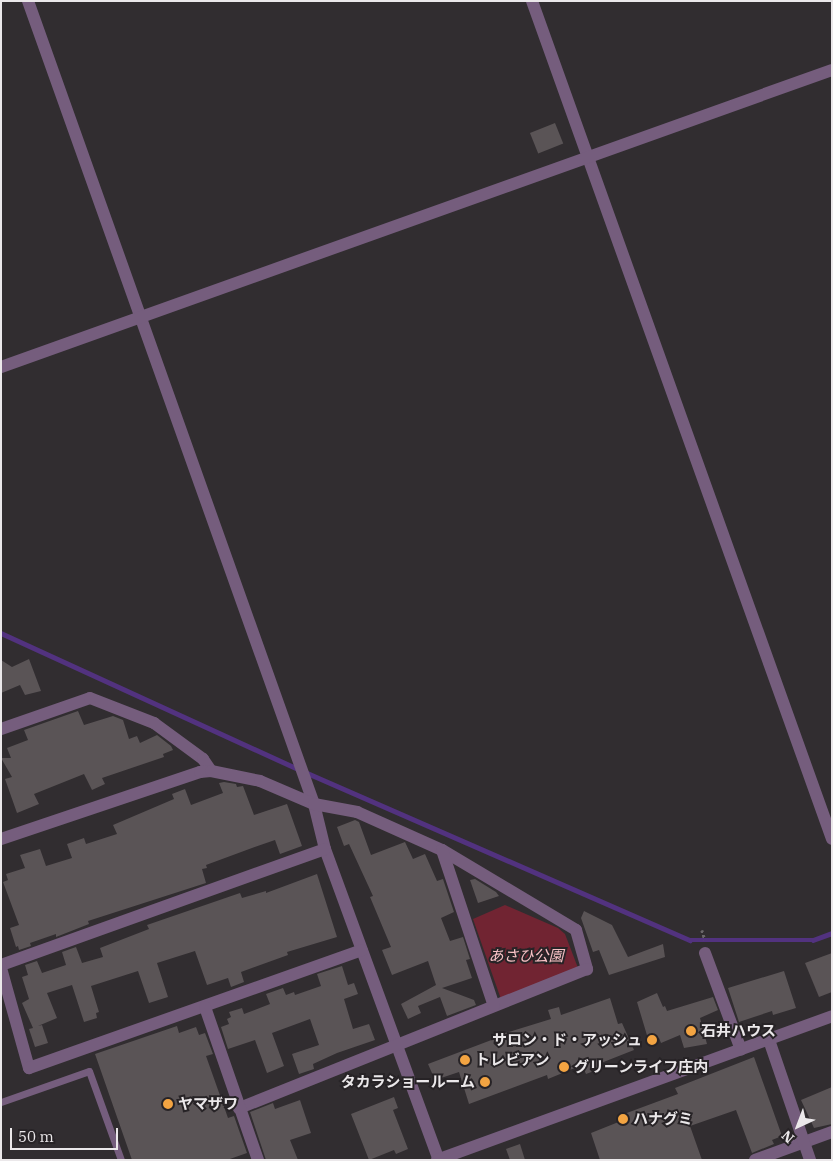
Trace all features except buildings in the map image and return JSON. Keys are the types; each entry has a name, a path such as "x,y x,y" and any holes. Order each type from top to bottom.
{"street":[{"path":"28,1 314,804 325,849 438,1160 832,1016"},
{"path":"532,1 832,839"},
{"path":"1,367 832,70"},
{"path":"1,729 90,698 154,723 203,759 211,771"},
{"path":"1,840 200,772 211,771 260,781 314,804 357,812 442,850 576,930 587,969 239,1108"},
{"path":"325,849 1,966 29,1068 362,950"},
{"path":"442,850 494,1006"},
{"path":"706,949 741,1050"},
{"path":"205,1007 258,1160"},
{"path":"769,1040 810,1160"},
{"path":"755,1160 832,1132"}],"lane":[{"path":"1,1102 89,1071 122,1160"}],"path":[{"path":"702,930 706,949"}],"green space":[{"name":"あさひ公園","path":"505,905 558,928 565,934 578,968 503,1005 473,919"}],"waterway":[{"path":"1,633 298,769"},
{"path":"305,772 690,940 813,940 832,933"}],"place":[{"name":"石井ハウス","path":"691,1031"},
{"name":"サロン・ド・アッシュ","path":"652,1040"},
{"name":"トレビアン","path":"465,1060"},
{"name":"グリーンライフ庄内","path":"564,1067"},
{"name":"タカラショールーム","path":"485,1082"},
{"name":"ヤマザワ","path":"168,1104"},
{"name":"ハナグミ","path":"623,1119"}]}
